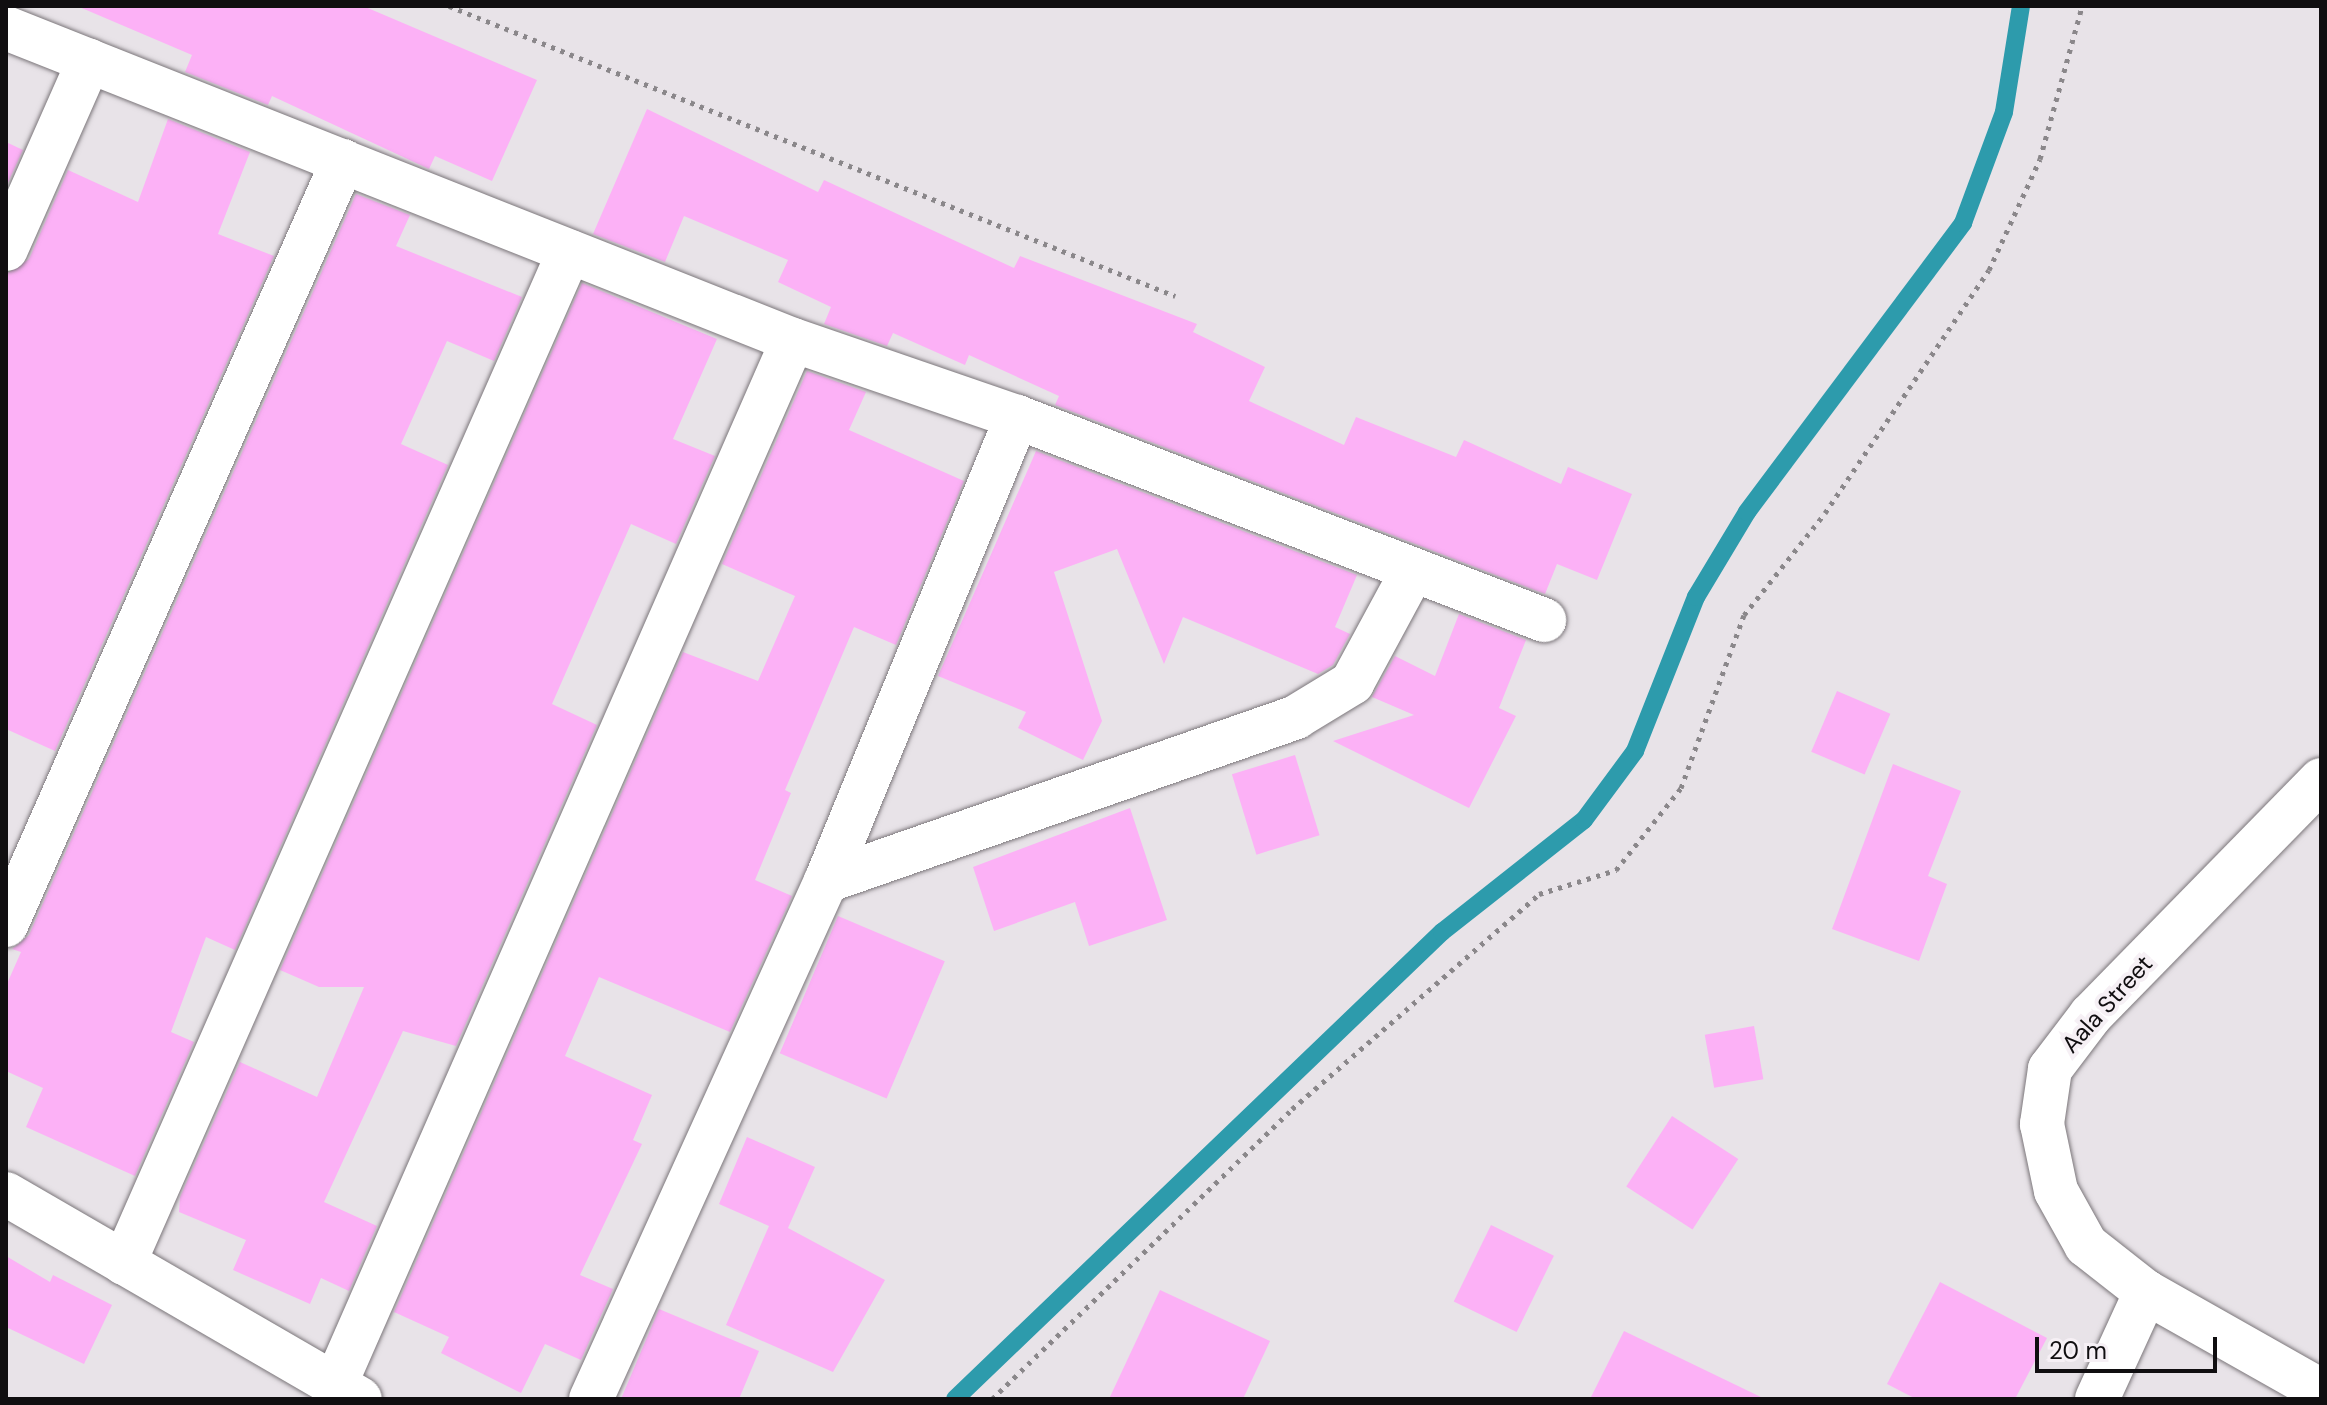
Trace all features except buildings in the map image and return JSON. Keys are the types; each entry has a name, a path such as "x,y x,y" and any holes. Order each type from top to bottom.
{"street":[{"path":"6,28 793,340 1017,417 1544,620"},
{"path":"6,249 89,61"},
{"path":"6,925 343,161"},
{"path":"124,1263 569,252"},
{"path":"6,1194 347,1393 793,340"},
{"path":"591,1399 826,881 1017,417"},
{"path":"826,881 1296,717 1352,683 1413,570"},
{"name":"Aala Street","path":"2321,780 2091,1015 2050,1069 2042,1124 2056,1191 2086,1245 2146,1292 2321,1391"},
{"path":"2097,1399 2146,1292"}],"path":[{"path":"449,6 1175,296"},
{"path":"992,1399 1292,1109 1515,914 1539,894 1616,870 1681,788 1744,615 1825,513 1989,270 2040,159 2082,6"}],"waterway":[{"path":"955,1399 1442,932 1584,820 1635,751 1696,597 1747,512 1963,223 2004,112 2021,6"}]}
